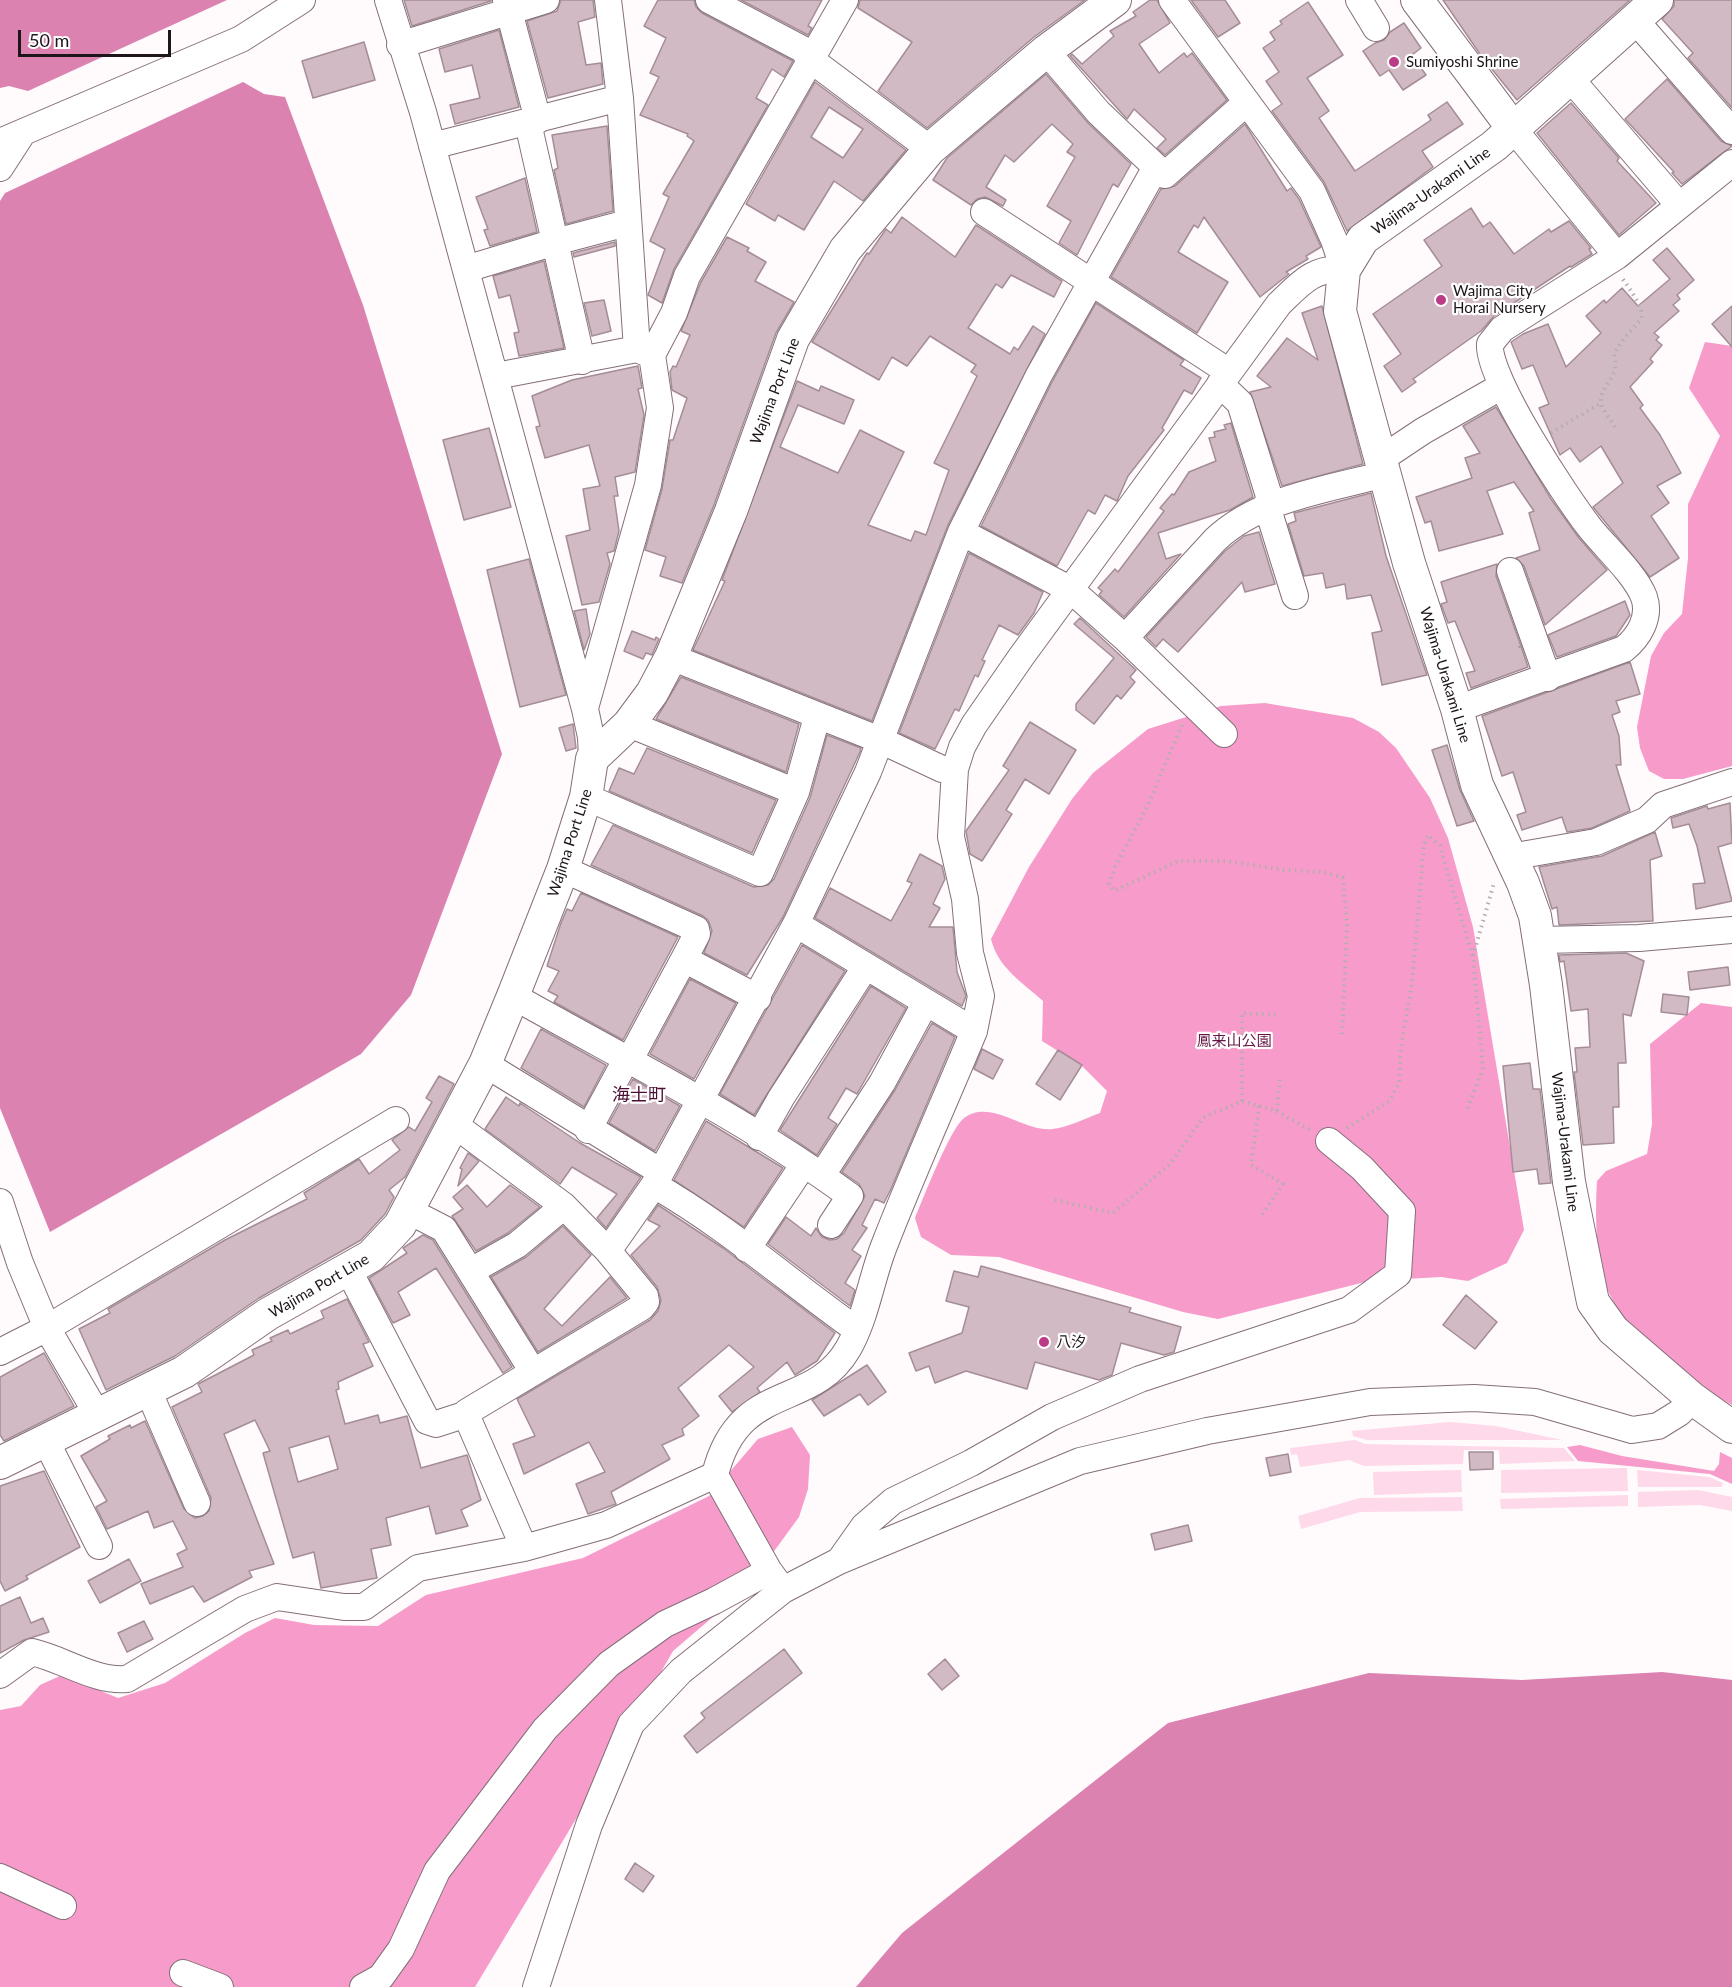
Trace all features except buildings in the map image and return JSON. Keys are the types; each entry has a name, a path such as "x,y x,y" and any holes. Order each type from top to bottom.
{"main road":[{"path":"1418,0 1512,128"},
{"name":"Wajima Port Line","path":"0,1463 184,1372 268,1314 371,1256 387,1242 409,1211 485,1064 563,869 586,797 592,759 629,724 652,693 671,657 731,511 793,339 845,250 930,149 1106,2"},
{"name":"Wajima-Urakami Line","path":"1646,10 1494,146 1363,239 1344,270 1340,295 1343,325 1409,563 1457,709 1478,785 1527,894 1540,940 1569,1182 1593,1302 1613,1330 1693,1399 1732,1427"}],"street":[{"path":"0,168 11,138 242,39 302,0"},
{"path":"388,0 432,146 496,376 585,709 591,737 592,759"},
{"path":"400,45 508,6 546,0"},
{"path":"585,709 648,484 660,408 644,352 627,224 620,99 608,0"},
{"path":"709,0 802,49 810,59 930,149"},
{"path":"496,376 644,352 674,313 687,276 844,0"},
{"path":"776,1581 715,1475 721,1453 732,1433 755,1410 779,1396 827,1375 848,1350 857,1330 884,1246 974,1031 981,996 970,953 965,899 951,837 955,769 974,725 1279,304 1298,286 1328,268 1344,270 1334,240 1312,191 1172,0"},
{"path":"1359,0 1376,28"},
{"path":"508,6 533,121 555,242 582,361"},
{"path":"1646,10 1732,131"},
{"path":"1046,51 1099,113 1165,175 1247,102"},
{"path":"1570,78 1680,205"},
{"path":"432,146 620,99"},
{"path":"1512,128 1613,258"},
{"path":"1457,709 1624,649 1639,632 1646,612 1644,598 1638,586 1589,527 1535,443 1502,386 1490,352 1494,336 1539,304 1613,258 1732,163"},
{"path":"608,1251 658,1178 758,998 796,924 880,740 961,532 1039,375 1156,167"},
{"path":"984,212 1090,281 1225,378 1240,404 1269,496 1268,506 1295,596"},
{"path":"466,269 555,242 627,224"},
{"path":"1125,638 1223,533 1268,506 1383,466 1423,431 1502,386"},
{"path":"961,532 1071,590 1125,638 1224,734"},
{"path":"1510,572 1548,678"},
{"path":"671,657 817,717 880,740 942,769 955,769"},
{"path":"586,797 759,874 796,792 817,717"},
{"path":"629,724 796,792"},
{"path":"1510,857 1596,842 1647,820 1663,805 1732,782"},
{"path":"563,869 696,929 697,934 588,1130"},
{"path":"796,924 974,1031"},
{"path":"1540,940 1639,938 1732,930"},
{"path":"684,959 758,998"},
{"path":"759,1137 792,1080 866,966"},
{"path":"513,996 701,1102 813,1170 850,1196 831,1225"},
{"path":"747,1249 882,1083 926,1002"},
{"path":"485,1064 658,1178 747,1249 857,1330"},
{"path":"0,1352 47,1328 396,1120"},
{"path":"348,1269 427,1421 436,1424 467,1414 532,1372 642,1307 646,1302 645,1296 608,1251 564,1206 454,1125"},
{"path":"839,1561 864,1526 893,1501 971,1463 1052,1417 1140,1379 1349,1310 1398,1274 1402,1211 1362,1168 1329,1141"},
{"path":"0,1202 20,1263 47,1328 97,1414"},
{"path":"471,1272 517,1245 564,1206"},
{"path":"409,1211 444,1228 493,1312 532,1372"},
{"path":"148,1390 197,1503"},
{"path":"363,1987 381,1977 401,1949 437,1871 544,1729 609,1664 664,1624 714,1601 839,1561 1080,1461 1207,1431 1370,1402 1474,1398 1535,1402 1632,1430 1658,1426 1679,1413 1693,1399"},
{"path":"467,1414 524,1548"},
{"path":"45,1439 99,1546"},
{"path":"0,1675 32,1652 52,1656 101,1676 116,1680 127,1679 245,1609 277,1597 344,1607 364,1607 418,1568 524,1548 606,1525 715,1475"},
{"path":"536,1987 589,1825 631,1724 681,1671 776,1581"},
{"path":"0,1877 63,1906"},
{"path":"183,1973 220,1987"}],"path":[{"path":"1535,443 1601,403 1617,370 1614,354 1640,322 1641,305 1613,258"},
{"path":"1601,403 1615,427"},
{"path":"1192,702 1147,807 1115,867 1110,884 1114,891 1178,861 1226,861 1284,870 1324,872 1343,878 1347,927 1342,1038"},
{"path":"1055,1200 1113,1213 1170,1164 1203,1118 1242,1101 1277,1111 1329,1141 1389,1101 1399,1083 1401,1047 1412,983 1424,845 1428,835 1440,846 1473,957 1483,1068 1466,1112"},
{"path":"1473,957 1496,878 1510,857"},
{"path":"1242,1101 1242,1013 1279,1015"},
{"path":"1277,1111 1280,1078"},
{"path":"1259,1106 1251,1165 1283,1184 1261,1216"}],"shaded area":[{"path":"0,0 227,0 28,91 9,86 0,88"},
{"path":"243,82 264,94 285,97 363,305 502,754 411,995 361,1054 50,1232 0,1108 0,201 5,193"},
{"path":"1450,1422 1496,1426 1562,1440 1367,1440 1353,1436 1352,1431"},
{"path":"1355,1440 1365,1444 1564,1448 1575,1461 1500,1464 1499,1450 1464,1450 1463,1464 1364,1466 1349,1460 1300,1467 1297,1454 1291,1455 1290,1448"},
{"path":"1627,1468 1628,1491 1501,1493 1501,1470"},
{"path":"1461,1470 1462,1492 1374,1495 1373,1472"},
{"path":"1637,1470 1709,1477 1723,1483 1722,1487 1638,1487"},
{"path":"1698,1490 1732,1497 1732,1511 1700,1505 1638,1507 1638,1492"},
{"path":"1628,1495 1628,1506 1501,1509 1500,1499"},
{"path":"1462,1497 1463,1511 1360,1512 1301,1529 1298,1516 1360,1498"},
{"path":"1662,1672 1732,1680 1732,1987 856,1987 902,1933 1168,1723 1369,1673 1522,1680"}],"green space":[{"path":"1705,342 1732,346 1732,766 1683,779 1664,779 1649,771 1640,748 1637,727 1651,656 1664,633 1682,614 1688,558 1688,504 1720,436 1689,388"},
{"name":"鳳来山公園","path":"1265,703 1353,718 1379,732 1396,748 1430,798 1448,838 1473,927 1524,1230 1507,1263 1468,1281 1441,1277 1369,1281 1218,1319 1183,1312 999,1257 951,1255 921,1237 915,1218 944,1149 964,1118 974,1113 996,1113 1030,1126 1052,1129 1070,1125 1100,1113 1107,1091 1082,1066 1042,1041 1043,1001 1005,966 994,949 991,939 1029,867 1072,799 1093,773 1148,729 1221,706"},
{"path":"1701,1003 1732,1007 1732,1405 1679,1372 1633,1330 1620,1313 1605,1283 1597,1240 1597,1181 1606,1171 1647,1154 1652,1124 1650,1044"},
{"path":"792,1427 810,1455 808,1489 799,1517 748,1587 673,1651 594,1789 475,1987 0,1987 0,1710 21,1706 40,1685 62,1675 118,1698 165,1683 245,1633 275,1618 314,1625 378,1626 426,1595 583,1558 709,1496 758,1439"},
{"path":"1580,1445 1622,1456 1714,1471 1719,1464 1720,1452 1732,1458 1732,1484 1710,1474 1578,1461 1567,1447"}],"place":[{"name":"Sumiyoshi Shrine","path":"1394,62"},
{"name":"Wajima City Horai Nursery","path":"1441,300"},
{"name":"八汐","path":"1044,1342"}],"district":[{"name":"海士町","path":"639,1095"}]}
